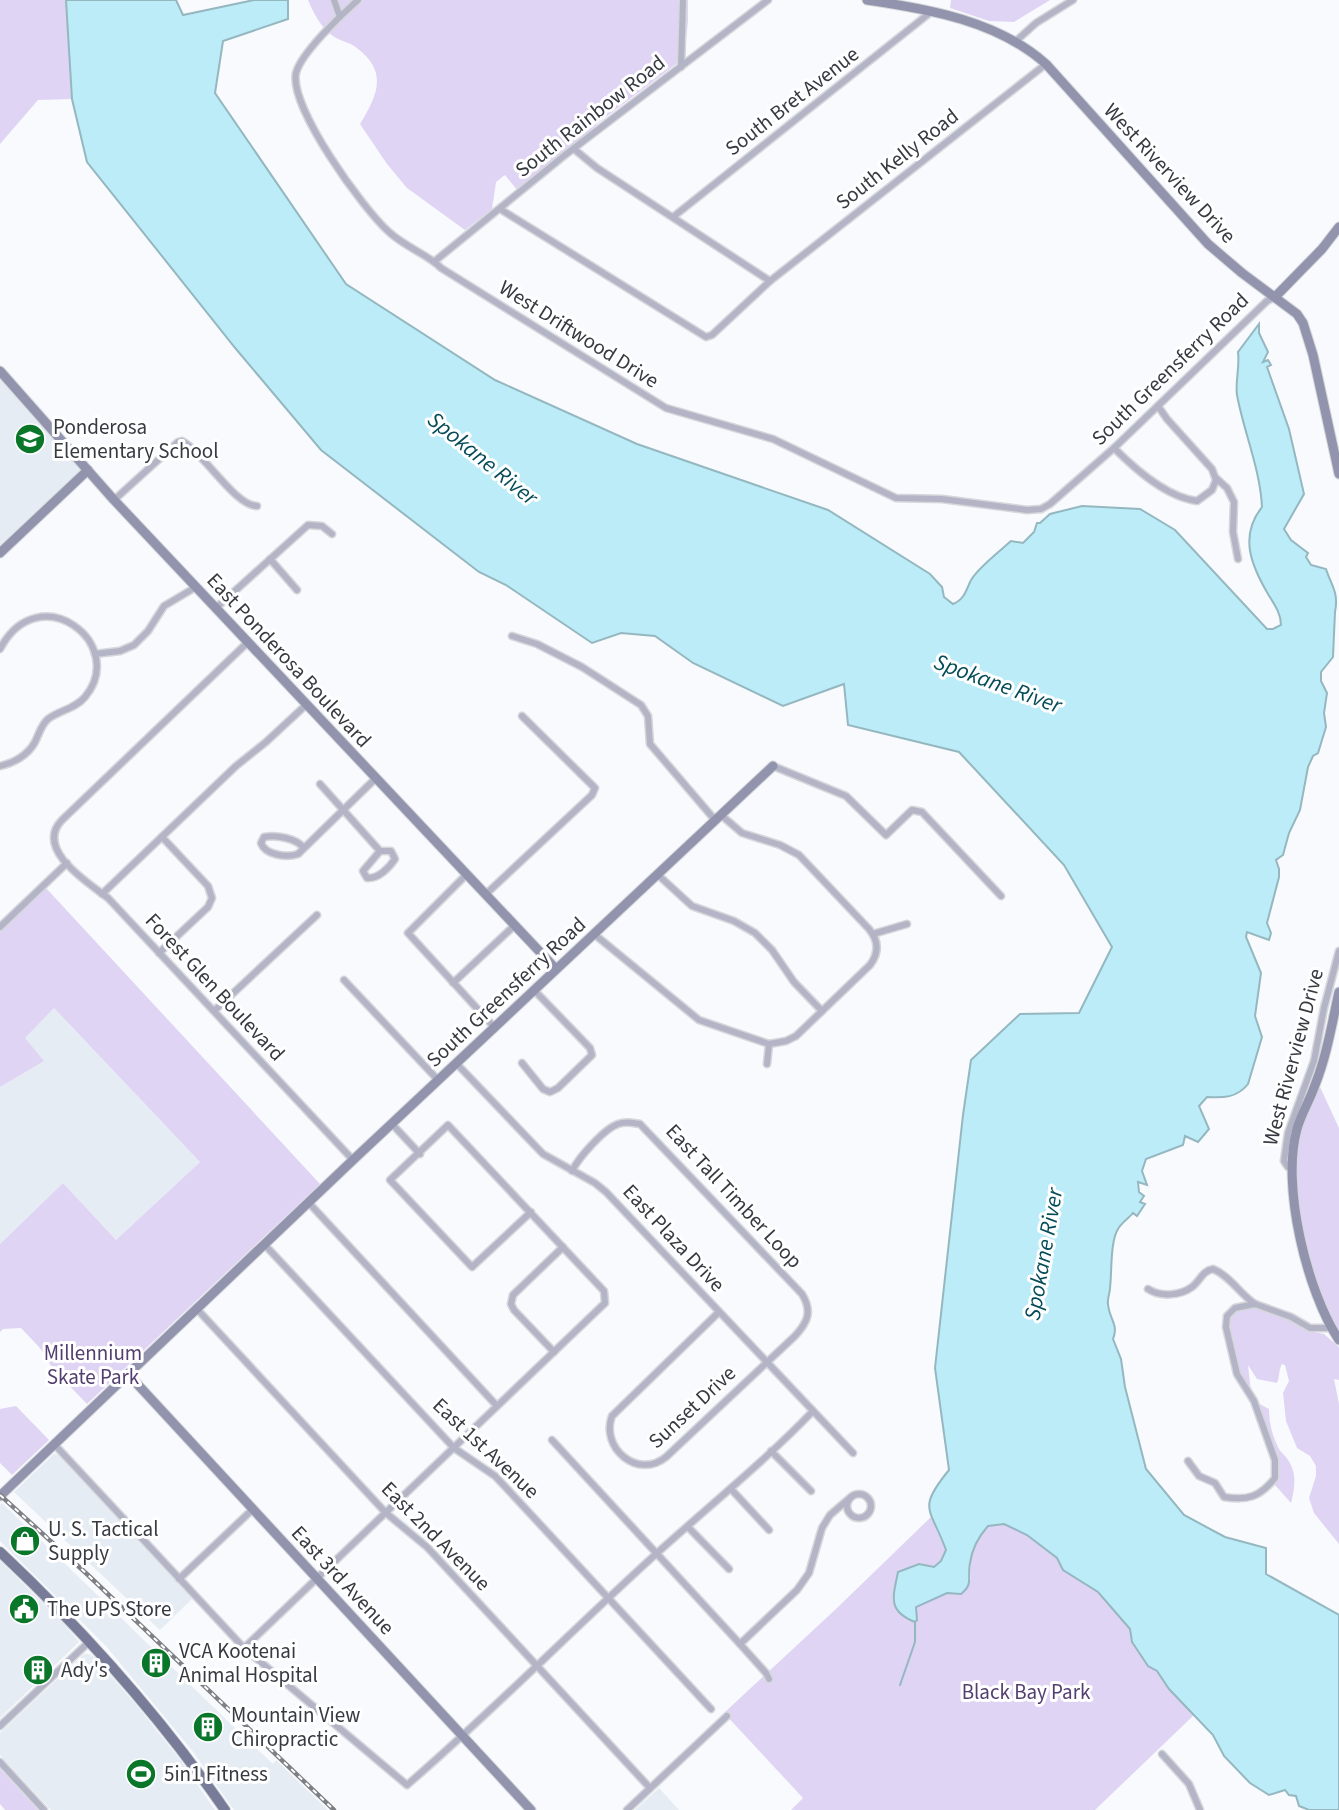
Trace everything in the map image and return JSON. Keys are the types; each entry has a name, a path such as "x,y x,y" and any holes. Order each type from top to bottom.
{"main road":[{"path":"0,1552 90,1641 161,1723 225,1810"}],"street":[{"path":"334,0 340,17"},
{"name":"West Driftwood Drive","path":"358,0 300,62 295,80 301,102 334,163 376,219 401,244 435,261 441,268 539,331 666,408 773,439 896,499 943,499 1009,508"},
{"path":"681,66 683,0"},
{"name":"South Rainbow Road","path":"435,261 574,149 768,0"},
{"name":"West Riverview Drive","path":"867,0 931,12 986,28 1016,41 1046,64 1208,244 1297,314 1307,333 1339,474"},
{"path":"1016,41 1036,23 1073,0"},
{"name":"South Bret Avenue","path":"673,217 931,12"},
{"name":"South Kelly Road","path":"500,209 706,337 712,335 771,281 1046,64"},
{"path":"574,149 597,168 771,281"},
{"name":"South Greensferry Road","path":"1009,508 1041,509 1050,504 1114,448 1267,301 1275,297 1322,249 1339,226"},
{"name":"East Ponderosa Boulevard","path":"0,370 114,500 556,969"},
{"path":"1114,448 1165,488 1188,500 1197,501 1212,489 1215,485 1212,470 1158,406"},
{"path":"114,500 182,441 195,451 240,499 257,506"},
{"path":"0,553 88,470"},
{"path":"1214,476 1227,488 1234,502 1233,532 1238,559"},
{"path":"216,608 308,525 323,526 332,534"},
{"path":"270,559 297,590"},
{"path":"94,654 120,651 134,645 148,631 164,606 197,587"},
{"path":"0,649 9,634 20,624 35,618 50,617 65,619 75,625 87,638 94,654 94,680 85,698 46,722 24,754 0,766"},
{"path":"512,636 537,644 582,667 641,705 648,716 649,744 718,817 742,833 780,845 799,855 873,934 877,947 874,960 822,1012 793,1038 769,1044 699,1020 594,933"},
{"name":"Forest Glen Boulevard","path":"248,642 62,820 55,828 52,839 57,851 68,863 159,953 353,1160"},
{"path":"102,894 236,766 307,705"},
{"path":"486,894 592,795 595,788 522,716"},
{"path":"772,766 846,796 886,835 912,810 922,812 1001,896"},
{"name":"South Greensferry Road","path":"0,1496 772,766"},
{"path":"304,848 296,841 273,836 264,837 261,843 267,851 289,856 298,854 376,778"},
{"path":"320,784 380,851"},
{"path":"159,953 208,907 212,898 208,886 162,837"},
{"path":"391,850 395,859 376,877 367,878 363,871 380,851 391,850"},
{"path":"0,927 68,863"},
{"path":"467,874 408,933 494,1027"},
{"path":"657,874 692,906 734,921 755,933 822,1012"},
{"path":"214,1011 317,915"},
{"path":"873,934 907,924"},
{"path":"453,983 515,925"},
{"name":"West Riverview Drive","path":"1293,1167 1288,1167 1284,1161 1288,1133 1314,1061 1324,1008 1339,954"},
{"path":"344,980 438,1080"},
{"path":"522,1063 542,1089 550,1092 592,1055 590,1048 534,990"},
{"name":"West Riverview Drive","path":"1339,992 1316,1084 1297,1129 1293,1167 1293,1194 1299,1229 1319,1301 1339,1340"},
{"path":"767,1064 769,1044"},
{"name":"East Plaza Drive","path":"456,1063 543,1154 606,1192 853,1453"},
{"name":"East Tall Timber Loop","path":"572,1171 587,1151 612,1127 628,1122 640,1124 648,1130 806,1300 808,1317 804,1326 766,1362"},
{"path":"392,1124 420,1154"},
{"path":"244,1648 603,1306 604,1291 531,1212 448,1125 390,1180 472,1267 531,1212"},
{"path":"309,1203 497,1406"},
{"name":"East 1st Avenue","path":"264,1244 454,1448 495,1476 711,1709"},
{"path":"554,1352 514,1310 511,1300 563,1247"},
{"path":"1148,1289 1160,1295 1189,1289 1206,1271 1213,1269 1227,1277 1255,1304 1291,1317 1310,1328 1331,1328"},
{"path":"1188,1461 1199,1476 1215,1483 1224,1497 1246,1500 1255,1496 1275,1478 1276,1460 1254,1401 1237,1374 1226,1327 1227,1317 1235,1308 1255,1304"},
{"name":"East 2nd Avenue","path":"196,1308 386,1513 427,1547 650,1788"},
{"name":"Sunset Drive","path":"719,1312 614,1412 609,1431 617,1450 634,1464 648,1466 658,1463 766,1362"},
{"name":"East 3rd Avenue","path":"128,1374 531,1810"},
{"path":"54,1444 244,1648 407,1784 463,1737 656,1554 731,1489 813,1411"},
{"path":"552,1440 769,1679"},
{"path":"771,1451 811,1491"},
{"path":"731,1489 769,1530"},
{"path":"740,1644 804,1582 822,1528 830,1515 851,1497 862,1494 869,1499 871,1506 865,1516 858,1517 840,1511 830,1515"},
{"path":"851,1497 847,1503 851,1514"},
{"path":"179,1579 253,1509"},
{"path":"688,1527 729,1569"},
{"path":"0,1726 90,1641"},
{"path":"627,1810 727,1716"},
{"path":"1162,1754 1189,1784 1200,1810"},
{"path":"0,1762 44,1810"}],"shaded area":[{"name":"Ponderosa Elementary School","path":"0,371 88,470 0,553"},
{"path":"54,1008 200,1162 116,1240 63,1183 0,1244 0,1087 43,1061 24,1038"},
{"path":"54,1454 58,1455 192,1599 160,1630 14,1492"},
{"path":"2,1503 273,1764 276,1760 328,1810 234,1810 191,1749 106,1646 0,1541"},
{"path":"0,1561 79,1642 0,1718"},
{"path":"84,1654 94,1657 137,1706 181,1761 215,1810 51,1810 0,1755 0,1733"},
{"path":"659,1788 679,1810 635,1810"}],"green space":[{"path":"0,0 66,0 72,99 38,100 0,144"},
{"path":"308,0 688,0 688,21 684,58 598,123 586,136 517,190 505,175 496,182 492,209 465,230 407,188 387,164 360,124 375,93 377,84 373,66 357,48 336,38 325,29"},
{"path":"951,0 1050,0 1014,22 989,21 950,8"},
{"name":"Millennium Skate Park","path":"46,888 320,1184 87,1404 53,1369 40,1348 21,1328 3,1329 0,1332 0,1244 63,1183 116,1240 200,1162 54,1008 25,1038 44,1061 0,1087 0,932"},
{"path":"1320,1087 1339,1128 1339,1330 1328,1312 1310,1262 1299,1205 1297,1152 1300,1131"},
{"path":"1256,1307 1291,1319 1309,1331 1324,1334 1339,1347 1339,1380 1334,1379 1339,1404 1339,1544 1314,1513 1309,1498 1316,1476 1316,1466 1310,1456 1297,1448 1286,1421 1283,1393 1289,1381 1285,1365 1282,1364 1277,1383 1257,1379 1248,1365 1251,1392 1240,1379 1228,1318 1237,1310"},
{"path":"1256,1402 1269,1409 1274,1438 1293,1470 1291,1503 1274,1484 1279,1470"},
{"path":"16,1406 49,1440 12,1475 0,1463 0,1409"},
{"name":"Black Bay Park","path":"931,1517 946,1550 941,1561 934,1567 919,1564 898,1572 917,1619 916,1607 947,1593 961,1594 971,1579 973,1551 979,1538 988,1526 1004,1524 1027,1535 1057,1558 1064,1570 1098,1592 1130,1629 1132,1642 1148,1666 1157,1671 1169,1689 1194,1715 1095,1810 791,1810 803,1798 724,1713"},
{"path":"0,1769 38,1810 5,1810 0,1804"}],"water":[{"name":"Spokane River","path":"66,0 176,0 183,15 254,0 288,0 288,19 223,41 215,93 346,284 495,380 637,444 828,510 930,574 942,587 944,597 953,604 962,598 973,577 988,561 1011,541 1023,543 1034,532 1037,523 1050,514 1082,506 1140,509 1175,530 1267,629 1281,625 1250,551 1251,529 1262,507 1261,493 1237,390 1238,352 1259,324 1259,333 1268,352 1263,362 1268,360 1271,365 1267,367 1289,429 1304,494 1284,529 1291,540 1308,553 1306,557 1311,565 1326,569 1335,594 1333,657 1321,672 1321,681 1327,693 1324,713 1326,727 1318,753 1313,756 1308,767 1300,810 1289,833 1283,855 1276,860 1279,877 1267,923 1271,933 1269,940 1247,932 1246,937 1261,973 1255,1016 1262,1037 1248,1084 1234,1095 1207,1097 1199,1106 1209,1129 1198,1142 1185,1136 1183,1145 1146,1159 1142,1171 1147,1185 1138,1182 1139,1192 1144,1196 1140,1202 1145,1204 1137,1216 1133,1213 1119,1227 1115,1235 1108,1302 1115,1329 1113,1339 1121,1359 1125,1387 1146,1469 1184,1515 1225,1537 1266,1548 1266,1574 1339,1615 1339,1810 1309,1810 1299,1806 1296,1796 1289,1795 1285,1790 1269,1795 1250,1783 1224,1756 1213,1735 1169,1689 1157,1671 1148,1666 1132,1642 1130,1629 1098,1592 1063,1570 1057,1558 1027,1535 1004,1524 988,1526 979,1538 971,1558 969,1583 961,1594 947,1593 916,1607 915,1622 900,1613 894,1602 898,1572 919,1564 934,1567 941,1561 946,1550 930,1509 932,1493 949,1470 935,1368 971,1060 1020,1014 1079,1013 1112,947 1064,865 959,752 848,725 844,684 783,706 693,663 655,636 621,633 592,643 506,585 479,572 321,450 236,349 87,162 72,99"}],"waterway":[{"path":"900,1685 915,1642 915,1622"}],"railway":[{"path":"0,1495 88,1575 334,1810"}],"place":[{"name":"Ponderosa Elementary School","path":"30,439"},
{"name":"U. S. Tactical Supply","path":"25,1541"},
{"name":"The UPS Store","path":"24,1609"},
{"name":"VCA Kootenai Animal Hospital","path":"156,1663"},
{"name":"Ady's","path":"38,1670"},
{"name":"Mountain View Chiropractic","path":"208,1727"},
{"name":"5in1 Fitness","path":"141,1774"}]}
